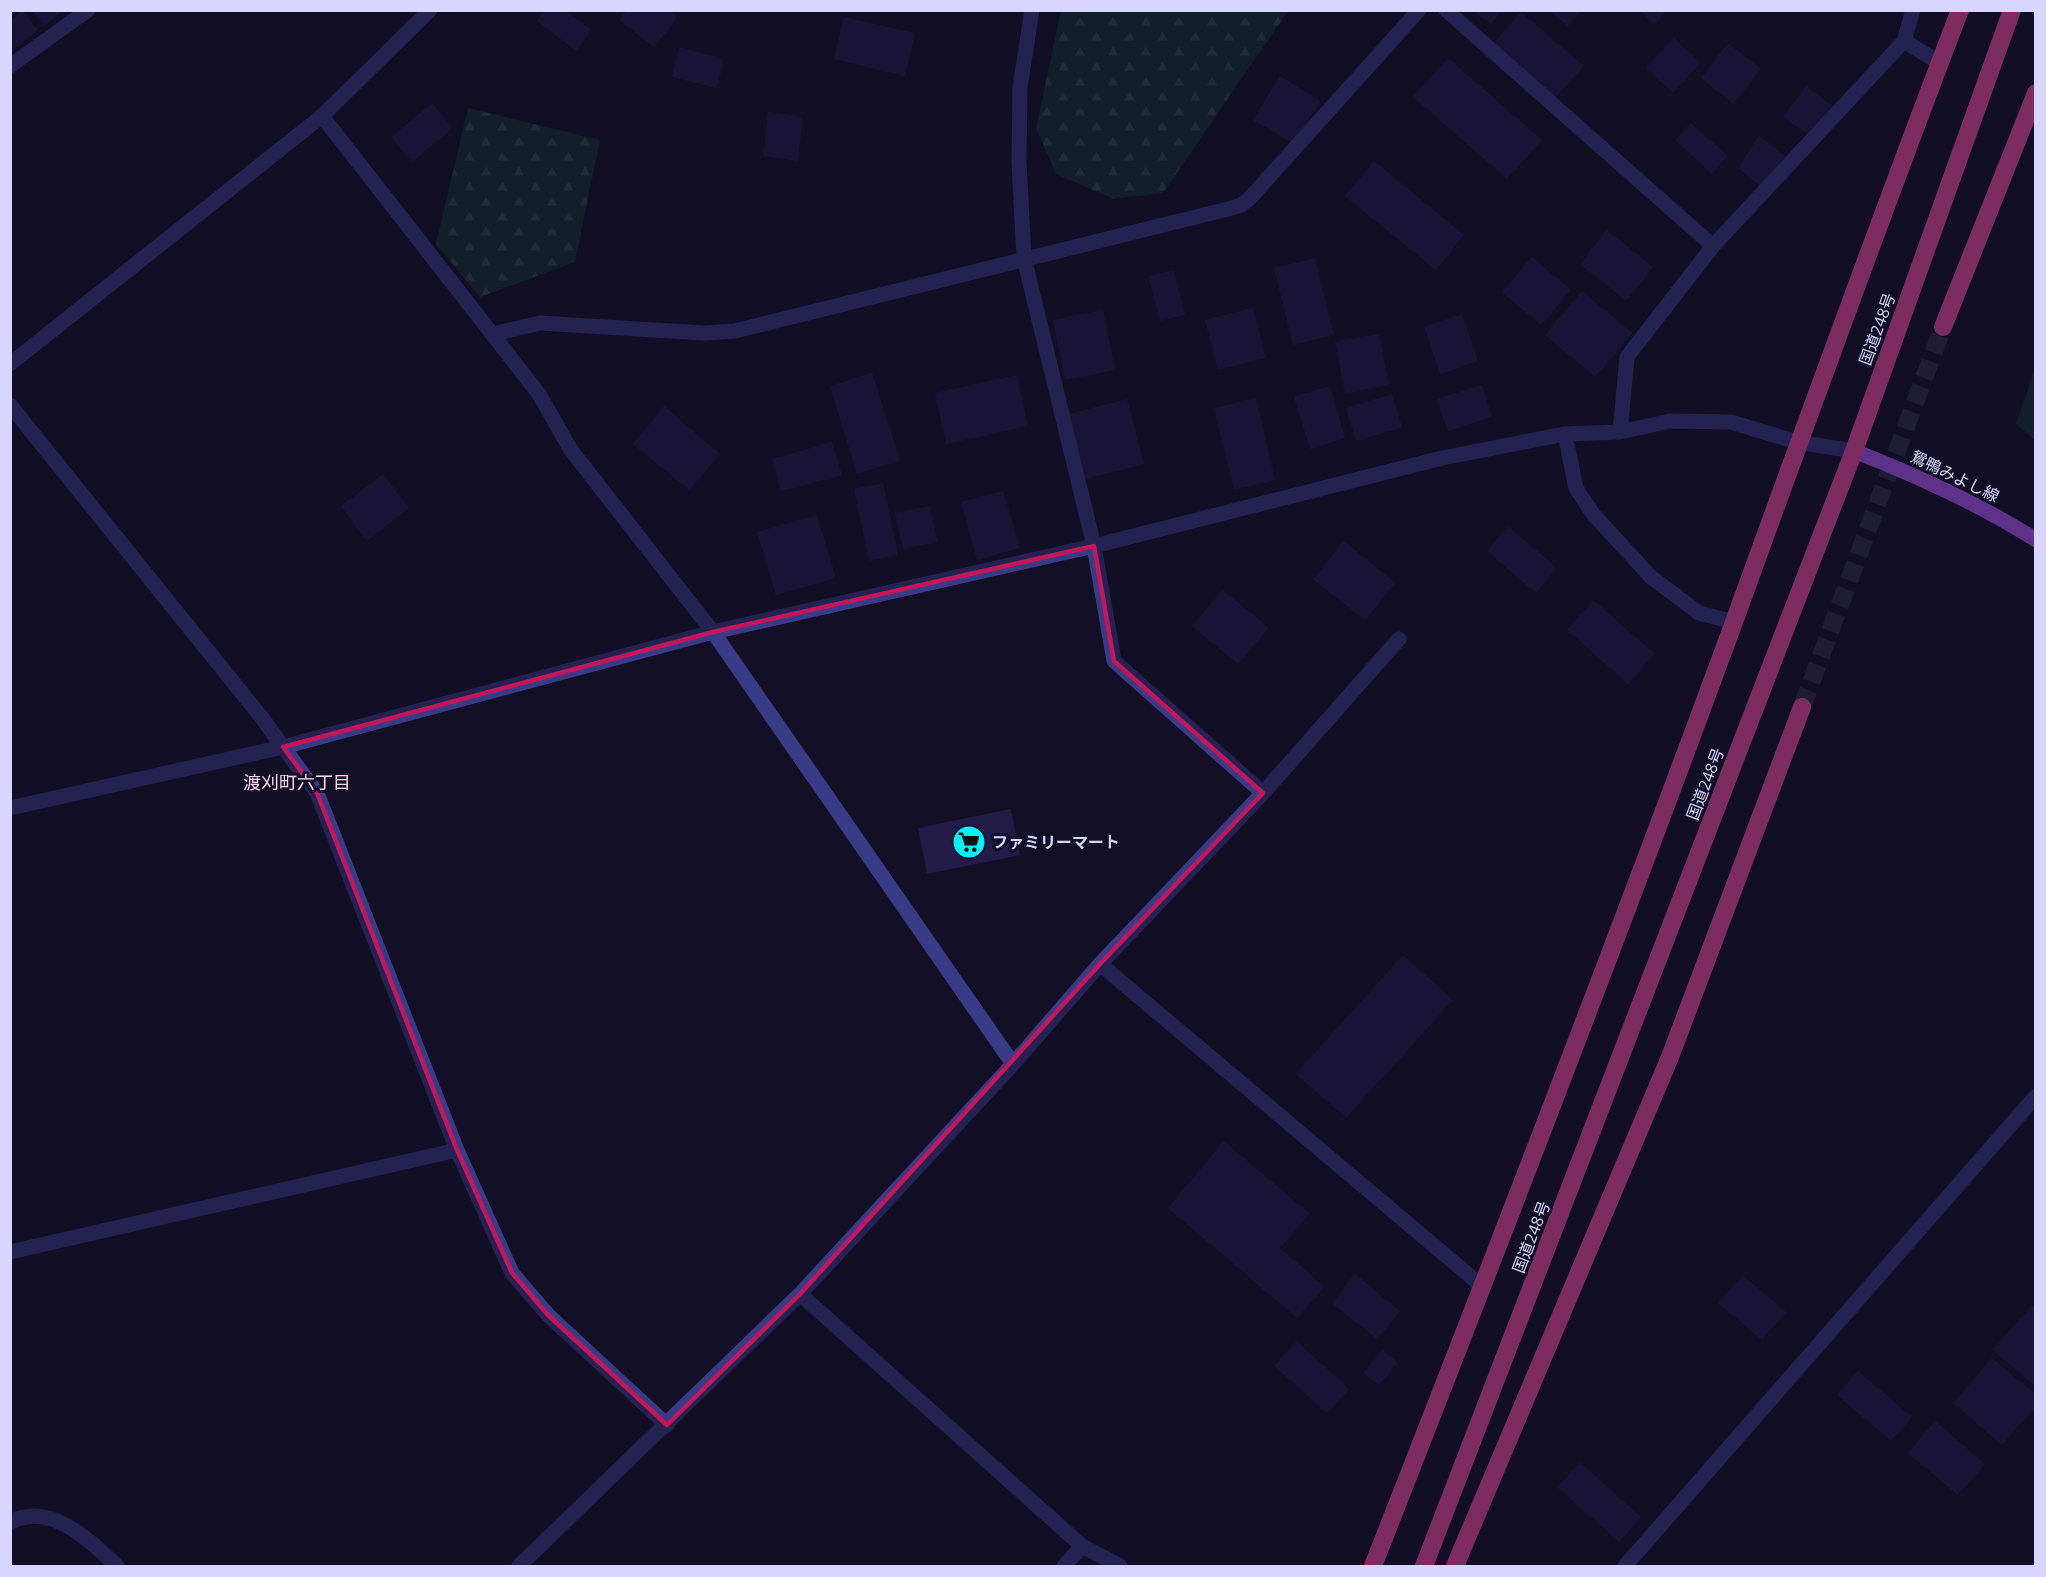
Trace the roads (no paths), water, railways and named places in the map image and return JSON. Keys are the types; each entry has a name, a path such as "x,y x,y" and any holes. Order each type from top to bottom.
{"highway":[{"name":"国道248号","path":"1373,1566 1482,1287 1734,622 1797,442 1960,10"},
{"name":"国道248号","path":"1424,1566 1854,451 2012,10"},
{"path":"1944,327 2036,93"},
{"path":"1455,1566 1670,1057 1802,707"}],"main road":[{"name":"鴛鴨みよし線","path":"1854,451 1921,477 2002,518 2036,540"}],"street":[{"path":"10,66 88,10"},
{"path":"10,364 322,116 430,10"},
{"path":"1032,10 1020,87 1019,162 1024,258 1094,546 1114,661 1263,793"},
{"path":"493,334 540,323 704,333 735,331 1240,206 1250,198 1419,10"},
{"path":"1446,10 1713,246"},
{"path":"1620,432 1627,357 1713,246 1904,41 1913,10"},
{"path":"1904,41 1940,63"},
{"path":"322,116 539,394 571,450 713,632 1013,1064"},
{"path":"10,405 283,747 316,793 457,1150 512,1273 548,1315 667,1425"},
{"path":"10,808 283,747 713,632 1094,546 1442,458 1565,434 1620,432 1670,421 1731,423 1797,442 1854,451"},
{"path":"1565,434 1576,488 1593,514 1651,577 1699,613 1734,622"},
{"path":"519,1566 800,1294 1013,1064 1100,964 1263,793 1398,639"},
{"path":"1100,964 1482,1287"},
{"path":"1624,1566 2036,1096"},
{"path":"10,1252 457,1150"},
{"path":"800,1294 1082,1546 1120,1566"},
{"path":"10,1522 48,1516 86,1538 117,1566"},
{"path":"1064,1566 1082,1546"}],"tunnel":[{"path":"1802,707 1943,327"}],"place":[{"name":"ファミリーマート","path":"969,842"}],"district":[{"name":"渡刈町六丁目","path":"297,782"}]}
